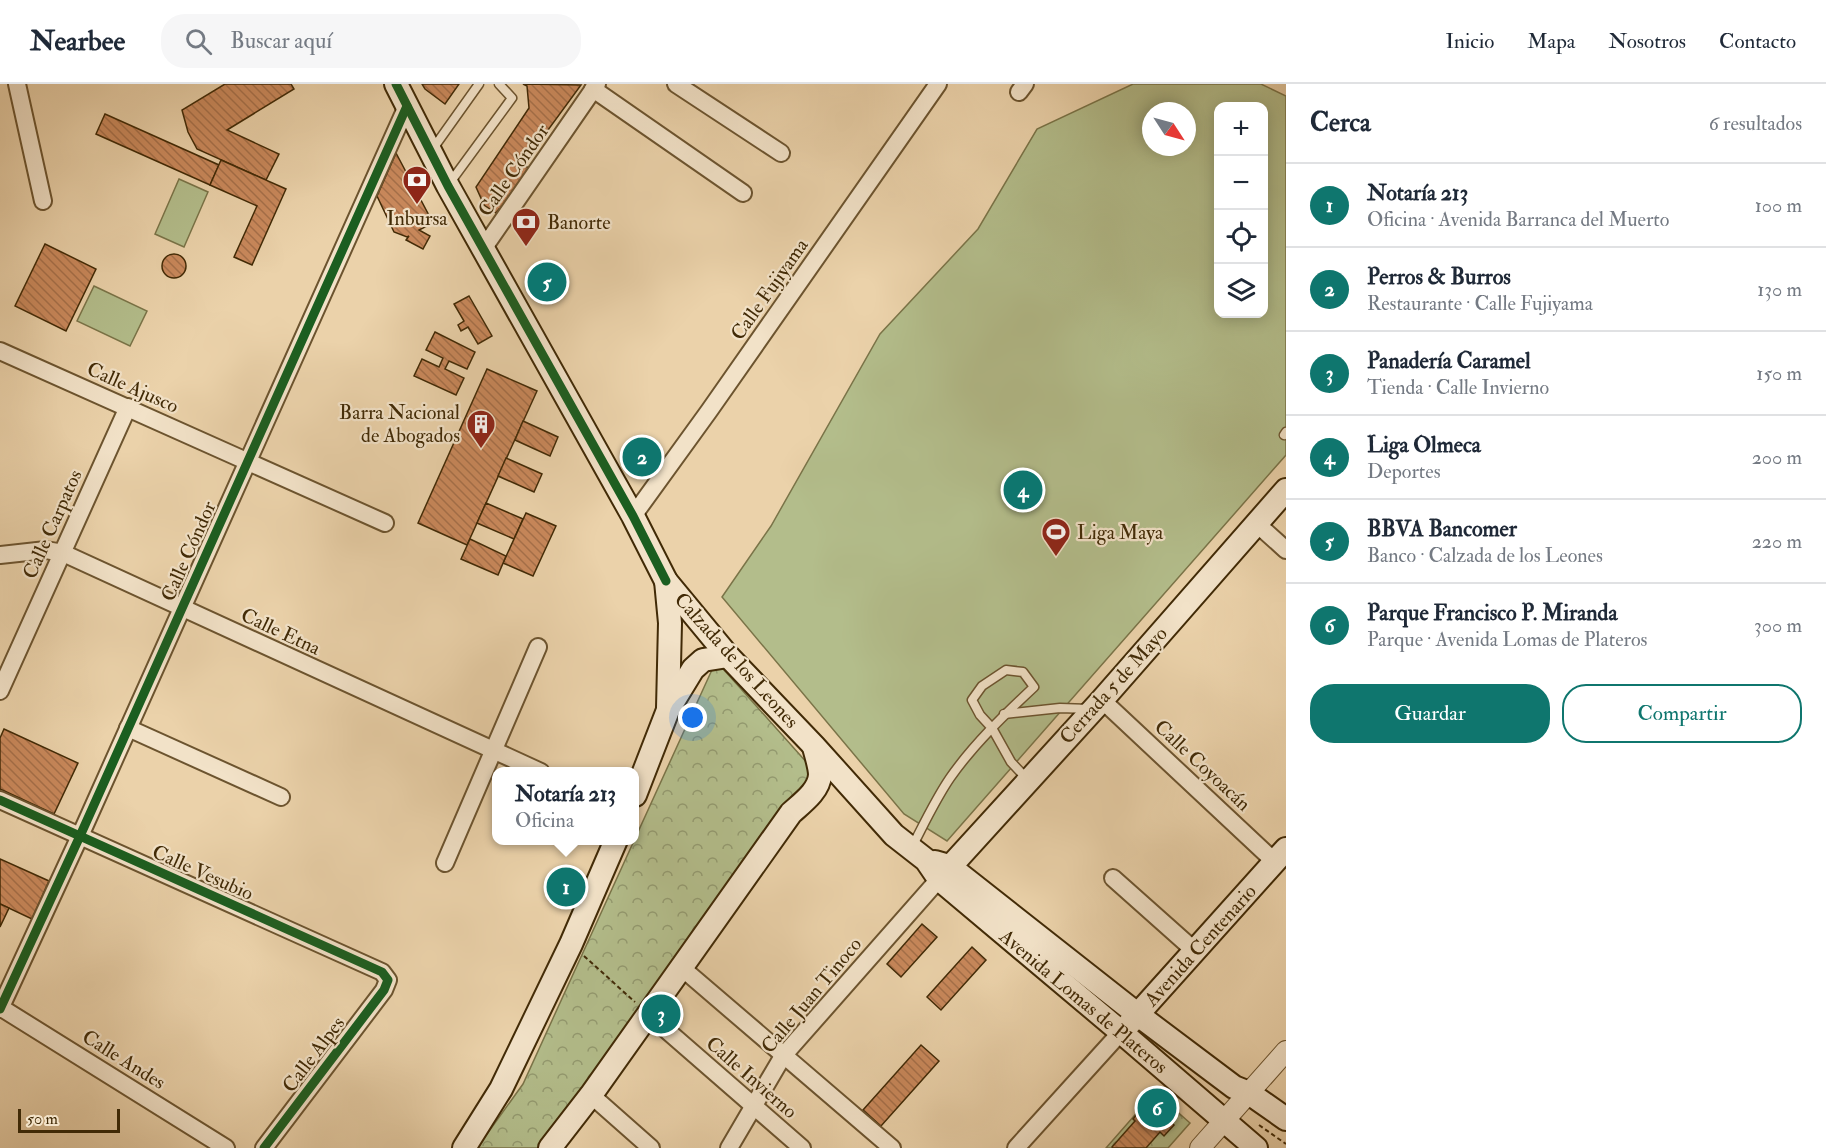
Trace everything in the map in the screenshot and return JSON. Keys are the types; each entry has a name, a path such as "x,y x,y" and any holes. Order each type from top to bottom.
{"main road":[{"name":"Calzada de los Leones","path":"403,92 448,186 633,516 666,581 728,656 814,746 894,835 944,872"},
{"name":"Cerrada 5 de Mayo","path":"944,872 1098,704 1286,490"},
{"path":"666,581 670,623 668,710"},
{"path":"639,785 668,710 693,669 703,660 728,656"},
{"path":"550,1148 591,1095 791,813 811,795 820,775 814,746"},
{"path":"811,795 834,793 858,796"},
{"path":"464,1148 501,1089 571,944 613,845"},
{"name":"Avenida Centenario","path":"1121,1032 1281,855"},
{"name":"Avenida Lomas de Plateros","path":"944,872 1234,1087 1249,1093 1286,1119"},
{"name":"Avenida Lomas de Plateros","path":"944,872 1121,1032 1256,1148"}],"street":[{"path":"17,84 43,201"},
{"path":"676,84 781,153"},
{"name":"Calle Fujiyama","path":"633,516 938,84"},
{"path":"595,87 743,193"},
{"name":"Calle Cóndor","path":"483,249 595,87"},
{"name":"Calle Cóndor","path":"0,1008 80,836 247,462 403,92"},
{"name":"Calle Ajusco","path":"0,351 385,523"},
{"name":"Calle Carpatos","path":"0,691 128,407"},
{"path":"1256,523 1286,550"},
{"name":"Calle Etna","path":"0,555 46,550 63,553 532,767"},
{"path":"445,863 538,647"},
{"name":"Calle Coyoacán","path":"1098,704 1281,855"},
{"path":"128,728 281,797"},
{"name":"Calle Vesubio","path":"0,800 382,972 388,980"},
{"name":"Calle Juan Tinoco","path":"729,1148 783,1056 944,872"},
{"path":"1113,878 1195,951"},
{"path":"682,968 892,1148"},
{"name":"Calle Alpes","path":"264,1148 384,990 388,980"},
{"name":"Calle Andes","path":"0,1008 222,1147"},
{"name":"Calle Invierno","path":"648,1014 802,1148"},
{"name":"Avenida Centenario","path":"1016,1148 1121,1032"},
{"path":"1200,1148 1286,1051"},
{"path":"591,1095 651,1148"}],"lane":[{"path":"431,152 478,84"},
{"path":"448,186 512,98 499,84"},
{"path":"919,855 928,816 950,778 992,728 1004,714 1034,687 1023,672 1006,669 982,686 972,700 980,715 992,728 1011,762 1028,780"},
{"path":"1004,714 1098,704"}],"path":[{"path":"571,944 648,1014"}],"green space":[{"path":"1133,84 1261,84 1286,96 1286,455 947,841 904,814 722,597 771,526 880,334 978,229 1037,129"},
{"path":"179,179 208,192 184,247 155,234"},
{"path":"94,286 147,311 130,346 77,321"},
{"path":"716,661 817,774 786,803 541,1148 477,1148 523,1084 632,845 639,845 639,830"},
{"path":"1155,1092 1190,1123 1168,1148 1106,1148"}],"building":[{"path":"225,84 291,84 294,89 227,130 279,154 266,180 197,149 188,132 182,110"},
{"path":"422,84 459,84 445,104 425,89"},
{"path":"523,84 581,85 523,164 531,170 502,211 499,209 496,213 484,205 476,187 529,108 527,86"},
{"path":"105,114 219,165 210,185 96,134"},
{"path":"396,153 433,223 419,230 430,236 423,249 406,240 409,236 394,232 377,196"},
{"path":"221,160 286,189 252,265 234,257 257,206 210,185"},
{"path":"45,244 96,269 66,331 15,306"},
{"path":"174,254 179,255 185,261 185,271 179,277 174,278 169,277 163,271 162,266 163,261 169,255"},
{"path":"469,296 492,336 478,344 468,327 461,331 458,325 464,321 454,304"},
{"path":"435,332 475,352 467,369 449,361 445,369 464,378 456,395 414,376 422,359 439,367 443,358 426,350"},
{"name":"Barra Nacional de Abogados","path":"487,369 537,391 467,545 418,523"},
{"path":"523,421 558,437 550,456 515,440"},
{"path":"506,458 542,474 534,492 498,476"},
{"path":"486,503 523,519 514,539 477,523"},
{"path":"526,513 556,526 533,576 503,563"},
{"path":"470,539 506,556 498,575 461,559"},
{"path":"4,729 78,763 54,814 0,789 0,738"},
{"path":"0,859 49,881 32,919 0,904"},
{"path":"0,904 9,908 0,927"},
{"path":"922,924 937,937 901,977 887,964"},
{"path":"972,947 986,960 941,1010 927,997"},
{"path":"921,1045 939,1061 881,1126 863,1110"},
{"path":"1141,1109 1152,1119 1159,1111 1174,1125 1164,1136 1160,1132 1146,1148 1113,1148 1135,1121 1133,1119"}],"cycle path":[{"path":"396,84 448,186 633,516 666,581"},
{"path":"0,1009 80,836 407,106"},
{"path":"0,800 382,972 388,980 384,990 264,1148"}],"place":[{"name":"Inbursa","path":"417,206"},
{"name":"Banorte","path":"526,248"},
{"name":"BBVA Bancomer","path":"547,282"},
{"name":"Barra Nacional de Abogados","path":"481,450"},
{"name":"Perros & Burros","path":"642,457"},
{"name":"Liga Olmeca","path":"1023,490"},
{"name":"Liga Maya","path":"1056,558"},
{"name":"Notaría 213","path":"566,887"},
{"name":"Panadería Caramel","path":"661,1014"},
{"name":"Parque Francisco P. Miranda","path":"1157,1108"}]}
